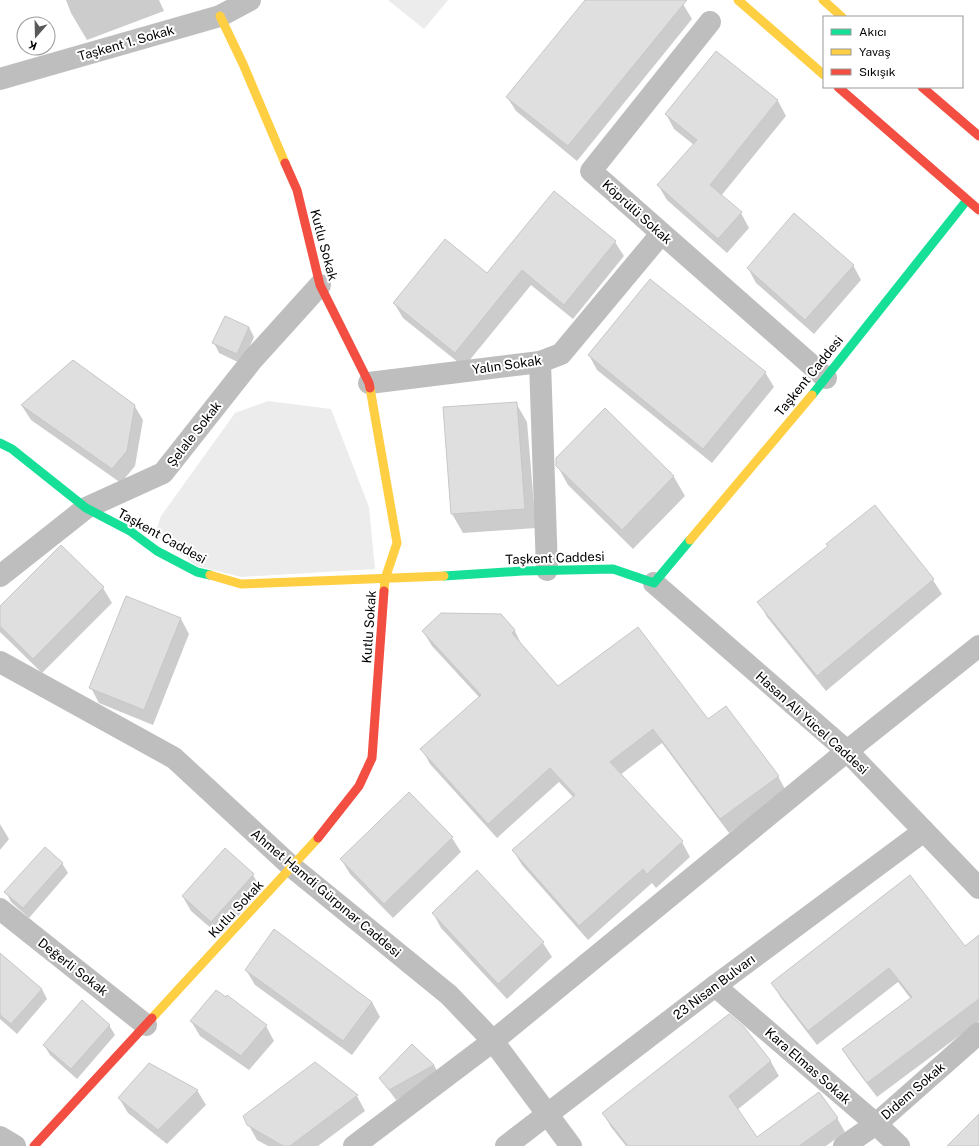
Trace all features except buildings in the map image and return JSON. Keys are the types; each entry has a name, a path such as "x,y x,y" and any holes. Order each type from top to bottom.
{"street":[{"name":"Taşkent 1. Sokak","path":"0,79 220,16 250,0"},
{"path":"738,0 823,74"},
{"path":"823,0 841,16"},
{"name":"Kutlu Sokak","path":"34,1146 317,840 359,786 372,758 385,579 397,543 369,384 320,284 297,190 243,64 220,16"},
{"name":"Köprülü Sokak","path":"710,22 591,171 826,378"},
{"path":"839,88 979,210"},
{"path":"923,88 979,136"},
{"name":"Taşkent Caddesi","path":"0,443 12,449 86,508 130,531 157,551 197,572 241,584 408,579 547,570 614,569 654,583 826,378 967,200"},
{"name":"Yalın Sokak","path":"369,384 540,362 561,354 661,234"},
{"name":"Şelale Sokak","path":"0,576 86,508 163,473 253,359 320,284"},
{"path":"540,362 547,570"},
{"name":"Hasan Ali Yücel Caddesi","path":"654,583 847,751 979,888"},
{"path":"354,1146 493,1041 847,751 979,646"},
{"name":"Ahmet Hamdi Gürpınar Caddesi","path":"0,662 174,758 292,867 449,995 493,1041 571,1146"},
{"name":"23 Nisan Bulvarı","path":"506,1146 715,986 924,831"},
{"name":"Değerli Sokak","path":"0,909 146,1025"},
{"name":"Kara Elmas Sokak","path":"715,986 876,1124 899,1146"},
{"name":"Didem Sokak","path":"844,1146 876,1124 979,1033"},
{"path":"0,1137 14,1146"}],"shaded area":[{"path":"388,0 448,0 424,29"},
{"path":"268,401 331,409 369,507 375,569 241,577 197,566 155,534 161,516 235,413"}],"traffic: fast":[{"path":"812,395 967,200"},
{"path":"0,443 12,449 86,508 130,531 157,551 197,572 210,575"},
{"path":"444,576 522,571 613,569 654,583 690,540"}],"traffic: slow":[{"path":"738,0 823,74"},
{"path":"823,0 841,16"},
{"path":"220,16 243,64 285,163"},
{"path":"370,388 397,543 385,579 384,591"},
{"path":"690,540 812,395"},
{"path":"210,575 241,584 444,576"},
{"path":"152,1018 318,838"}],"traffic: jam":[{"path":"839,88 979,210"},
{"path":"923,88 979,136"},
{"path":"285,163 297,190 320,285 369,383 370,388"},
{"path":"318,838 359,786 372,758 384,591"},
{"path":"34,1146 152,1018"}]}
